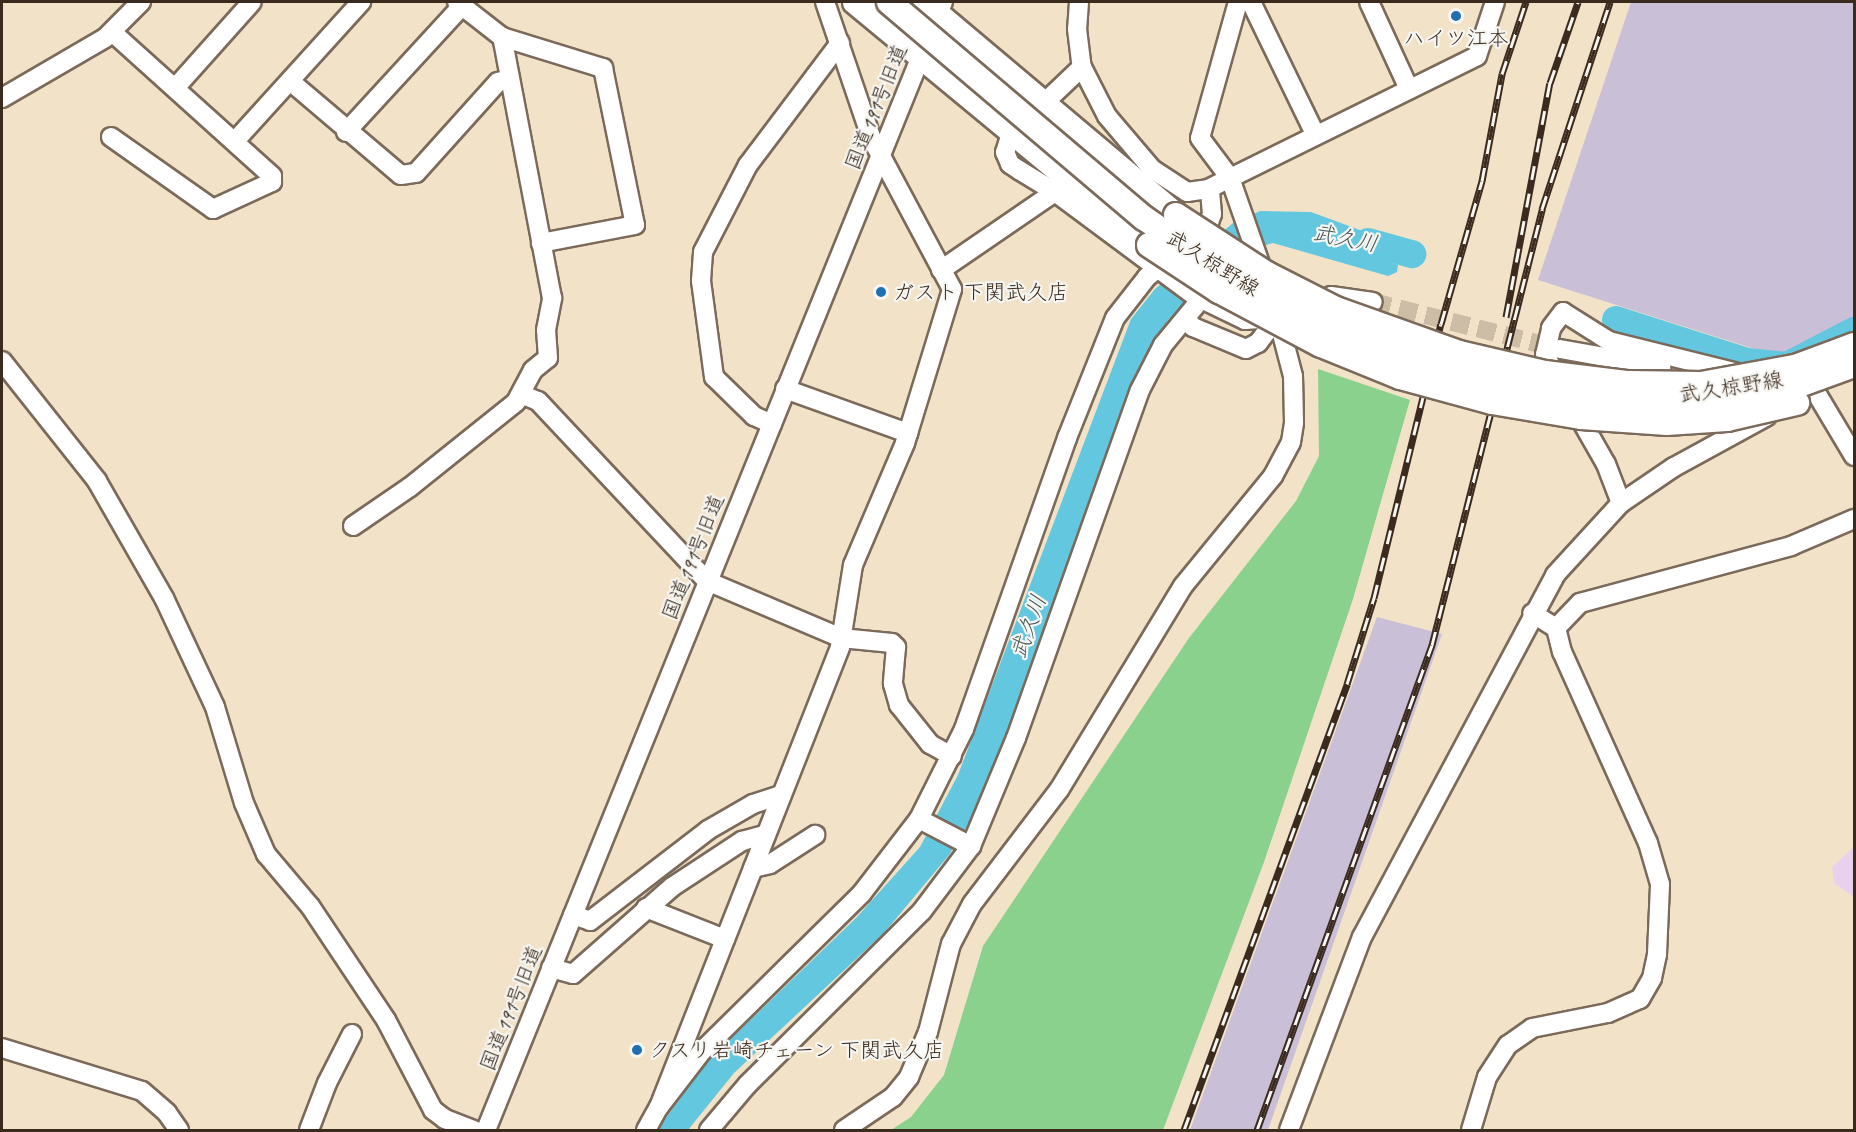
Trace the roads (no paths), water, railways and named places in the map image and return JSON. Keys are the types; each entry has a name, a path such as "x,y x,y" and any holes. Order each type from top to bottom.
{"main road":[{"path":"855,2 1012,135 1149,245 1219,291 1321,345 1400,377 1536,411 1624,422 1701,422 1767,411 1854,380"},
{"name":"武久椋野線","path":"889,2 1144,218 1253,290 1321,324 1430,366 1547,393 1655,406 1714,403 1777,393 1854,365"},
{"path":"935,6 1012,79 1176,215 1267,274 1336,309 1459,353 1545,373 1628,383 1701,384 1795,367 1854,345"},
{"name":"武久椋野線","path":"1603,399 1712,393 1774,384 1854,354"}],"street":[{"path":"2,98 112,32 141,2"},
{"path":"175,88 252,2"},
{"path":"235,141 361,2"},
{"path":"646,1131 659,1107 841,638 853,565 908,433 952,289 881,157 825,2"},
{"path":"1079,2 1077,29 1082,67 1107,116 1152,169 1187,192 1210,189 1315,134 1477,56 1492,4"},
{"path":"844,1131 893,1097 909,1077 928,1032 951,944 972,904 1059,790 1183,586 1278,468 1291,442 1295,400 1288,352 1278,316 1230,178 1200,138 1238,2"},
{"path":"1251,2 1315,134"},
{"path":"1369,2 1409,89"},
{"path":"346,132 459,4 502,37 603,68 635,225 541,243"},
{"name":"国道191号旧道","path":"486,1131 706,582 772,424 784,389 881,157 919,57 935,6"},
{"path":"111,137 213,209 272,182 272,176 235,141 112,32"},
{"path":"353,526 418,481 523,395 533,370 548,358 546,330 552,298 502,37"},
{"path":"772,424 754,416 714,377 700,281 703,252 748,165 840,43"},
{"path":"1042,105 1082,67"},
{"path":"290,81 346,132 400,175 416,172 498,82 509,79"},
{"path":"1012,79 1016,102 1012,135 1005,152 1010,164 1055,192 1158,272 1198,298 1245,320 1278,316 1331,296 1373,302"},
{"path":"659,1107 702,1051 878,876 919,819 952,756 1114,318 1158,272 1207,229 1212,214 1210,189"},
{"path":"941,270 1055,192"},
{"path":"709,1131 747,1085 922,911 971,846 1016,738 1140,390 1163,345 1177,324 1186,319 1198,298"},
{"path":"1621,503 1606,464 1545,356 1551,328 1563,312 1609,341 1652,354 1814,389 1854,456"},
{"path":"1186,319 1193,327 1246,349 1258,343 1278,316"},
{"path":"1560,350 1750,383 1814,389"},
{"path":"2,361 76,450 165,598 215,707 244,803 266,854 323,923 386,1020 434,1110 445,1119 474,1131"},
{"path":"1289,1131 1362,937 1532,613 1555,575 1621,503 1674,467 1854,365"},
{"path":"784,389 908,433"},
{"path":"523,395 538,401 706,582 841,638 892,643 896,647 893,684 899,705 930,744 952,756"},
{"path":"1556,628 1580,603 1791,546 1854,519"},
{"path":"1471,1131 1487,1077 1508,1045 1532,1028 1608,1013 1640,999 1652,978 1657,954 1660,884 1648,843 1562,652 1556,628 1532,613"},
{"path":"573,915 590,921 708,830 753,804 781,795"},
{"path":"919,819 971,846"},
{"path":"551,968 573,974 646,908 726,850 754,835 765,835"},
{"path":"753,868 770,864 815,835"},
{"path":"646,908 725,939"},
{"path":"309,1131 327,1083 352,1034"},
{"path":"2,1048 142,1091 167,1113 179,1131"}],"water":[{"path":"1260,211 1311,212 1395,243 1406,252 1373,250 1374,257 1398,265 1397,272 1388,276 1273,243 1252,249 1220,270 1168,320 1139,368 1003,749 974,815 949,855 884,933 734,1073 688,1130 657,1130 707,1062 857,917 920,847 958,775 1131,319 1155,289 1233,223"}],"waterway":[{"name":"武久川","path":"1368,242 1412,254"},
{"name":"武久川","path":"1616,320 1747,362 1787,366 1854,331"}],"tunnel":[{"path":"1373,302 1560,349"}],"railway":[{"path":"1184,1130 1347,684 1374,598 1441,324 1482,181 1502,74 1526,2"},
{"path":"1506,317 1550,83 1578,2"},
{"path":"1257,1130 1432,645 1542,209 1610,2"}],"place":[{"name":"ハイツ江本","path":"1456,16"},
{"name":"ガスト 下関武久店","path":"881,292"},
{"name":"クスリ岩崎チェーン 下関武久店","path":"637,1050"}]}
